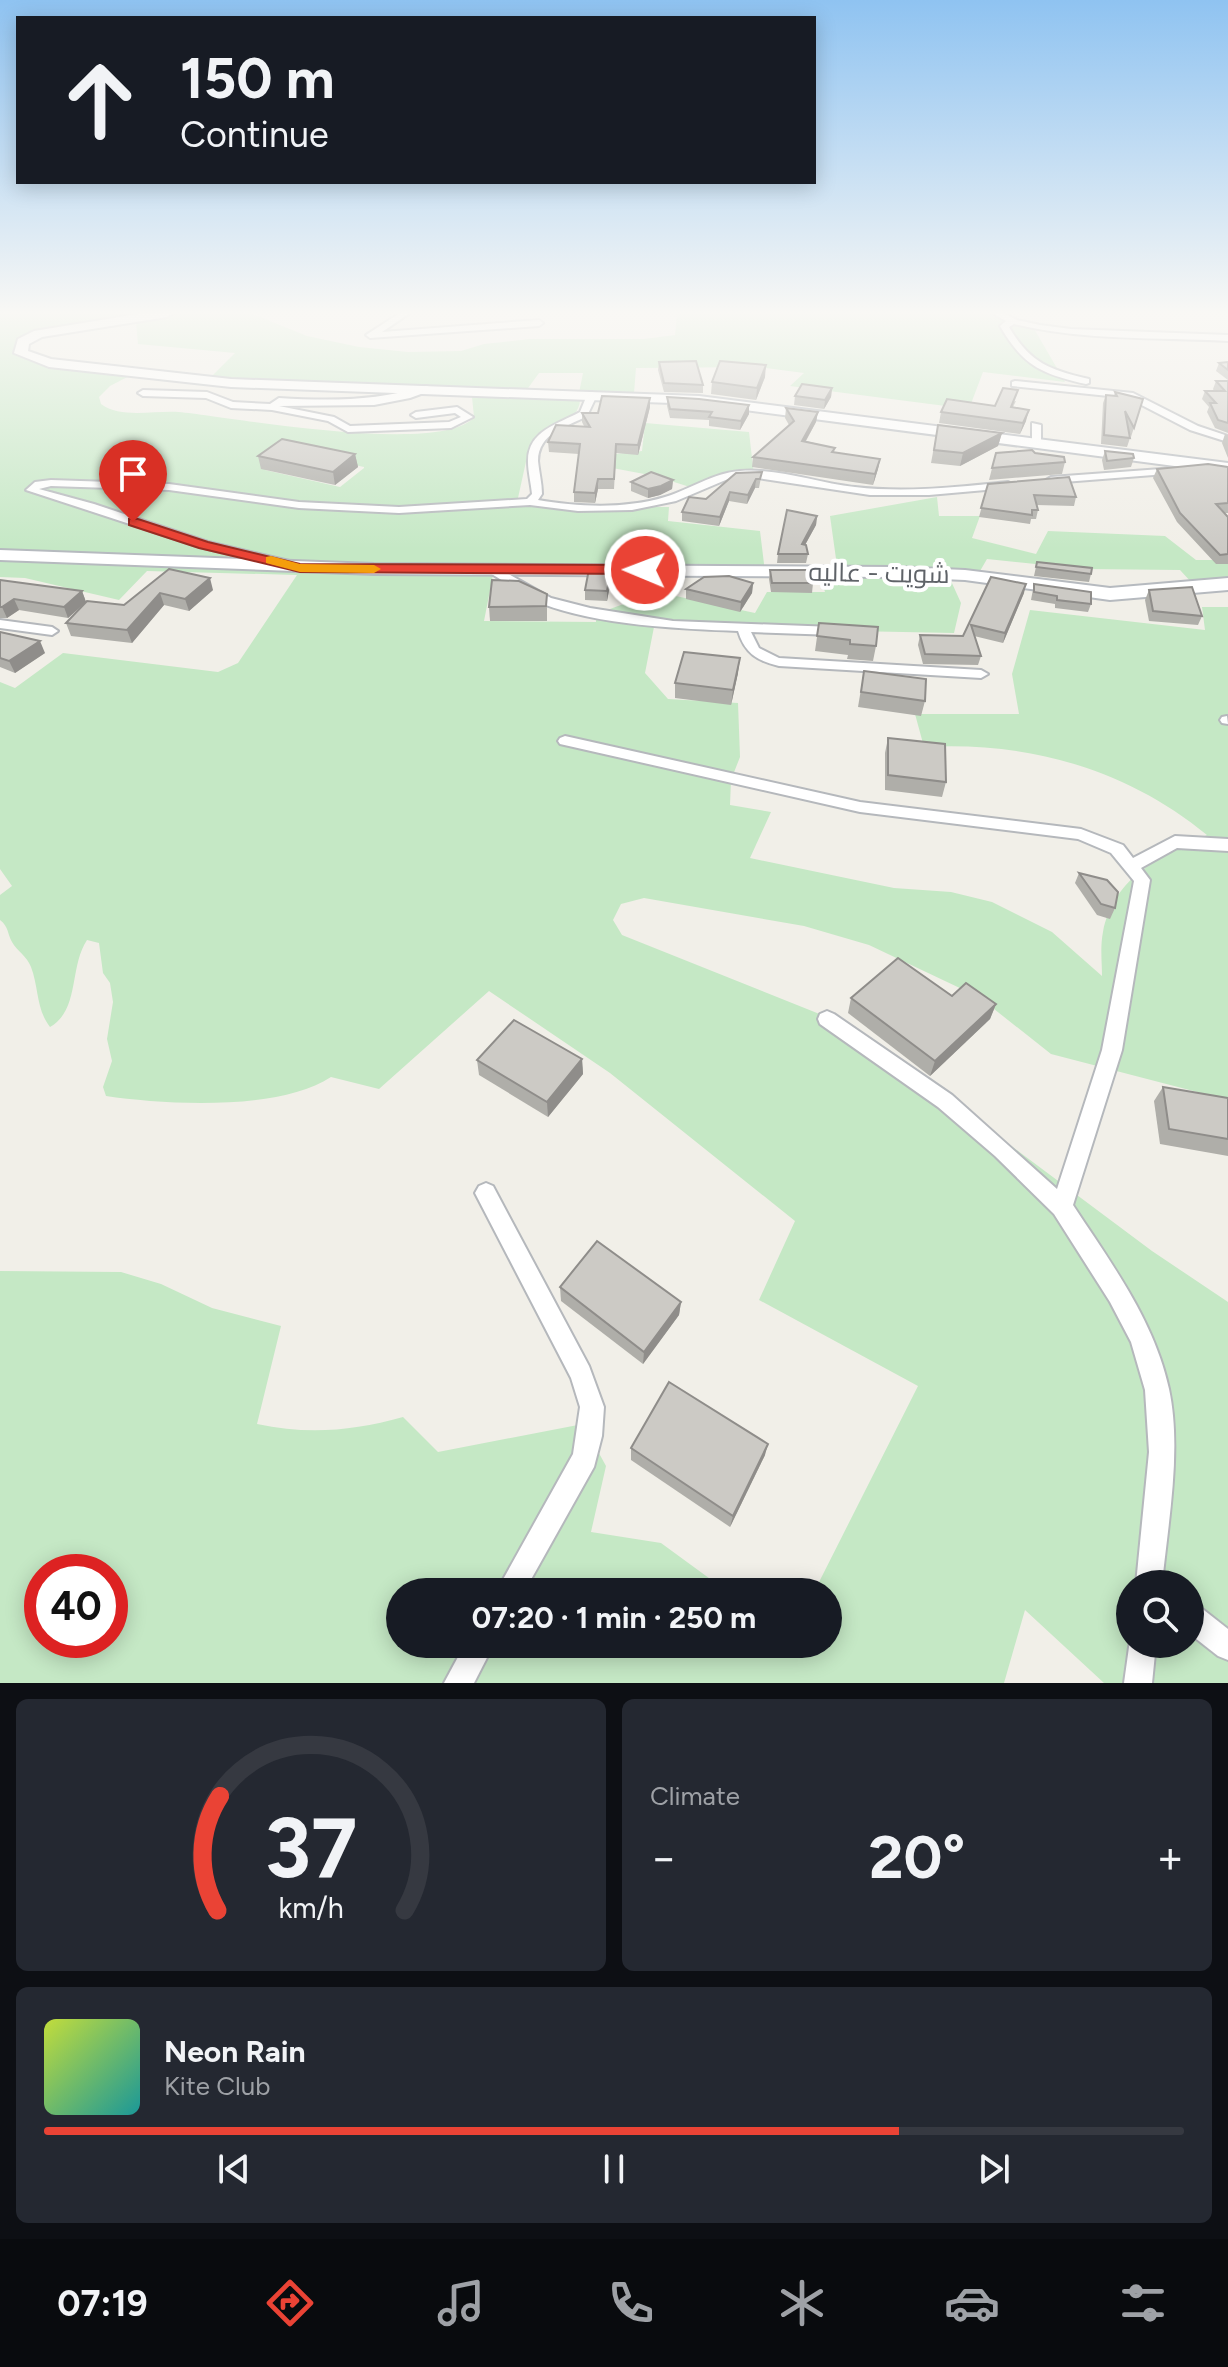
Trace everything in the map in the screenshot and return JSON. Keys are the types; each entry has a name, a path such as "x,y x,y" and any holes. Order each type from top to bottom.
{"main road":[{"path":"496,392 750,405 1202,467 1228,468"},
{"name":"شويت - عاليه","path":"0,555 300,568 949,574 1110,594 1228,584"}],"street":[{"path":"272,407 279,401 327,403 409,397 421,392"},
{"path":"1101,392 1137,397"},
{"path":"1119,392 1137,397 1181,422 1228,439"},
{"path":"143,393 207,395 231,405 272,407 331,419 348,429 451,425 468,417 457,410 416,415"},
{"path":"530,502 537,494 533,454 536,444 546,432 584,414 592,395"},
{"path":"1036,425 1037,445"},
{"path":"1032,482 1156,474 1202,467"},
{"path":"300,568 204,545 90,506 31,490 39,484 51,483 169,487 256,501 399,510 530,502 567,507 646,504 675,497 721,477 751,473 878,493 934,492 1018,484"},
{"path":"494,570 528,592 562,607 673,625 834,631"},
{"path":"0,624 52,631"},
{"path":"744,629 750,649 758,657 788,664 981,674"},
{"path":"565,741 860,807 1081,834 1117,849 1133,865 1142,880 1112,1050 1062,1207"},
{"path":"1133,865 1175,842 1228,845"},
{"path":"827,1019 945,1101 1062,1207 1124,1305 1141,1338 1157,1390 1161,1452 1150,1570"},
{"path":"486,1193 581,1374 592,1407 585,1458 517,1578"},
{"path":"1204,1628 1228,1646"},
{"path":"458,1683 472,1658"},
{"path":"1138,1683 1141,1658"}],"green space":[{"path":"0,392 104,392 99,397 101,404 118,411 179,412 380,434 455,428 474,417 472,397 368,392 526,392 523,395 580,399 579,407 568,420 529,448 516,507 669,507 668,521 760,531 765,572 493,575 484,621 596,622 596,614 657,592 755,613 767,592 825,592 821,579 839,580 830,516 937,497 939,516 980,516 972,538 1036,554 1048,531 1165,536 1196,560 1228,560 1228,582 1192,583 1180,570 1084,569 987,559 980,571 946,570 961,603 954,633 654,627 645,673 668,699 738,703 740,757 731,780 730,805 771,812 750,858 894,888 951,892 992,902 1052,932 1102,976 1103,932 1117,896 1142,870 1207,835 1144,793 1074,764 1000,749 924,747 915,714 1019,714 1012,674 1030,610 1205,630 1202,607 1228,607 1228,1100 1051,1054 994,1009 964,990 869,945 804,926 644,898 621,904 613,920 622,935 852,1027 1152,1251 1228,1302 1228,1683 1104,1683 1025,1610 1004,1683 0,1683 0,1271 121,1272 161,1284 212,1308 281,1326 257,1424 294,1430 330,1430 403,1417 438,1452 583,1424 606,1466 591,1532 661,1543 709,1578 386,1578 386,1658 842,1658 842,1578 821,1578 918,1386 759,1300 795,1221 610,1073 489,991 379,1089 331,1077 282,1096 222,1103 160,1102 106,1096 103,1087 112,1061 107,1039 113,1002 110,983 103,973 99,943 87,940 81,951 66,1010 50,1027 42,1013 29,963 0,920 0,895 12,886 0,869 0,682 15,688 63,653 218,672 238,663 297,575 147,571 119,600 25,578 0,577","holes":["290,451 364,467 340,487 265,470"]},
{"path":"634,392 634,393 579,393"},
{"path":"833,392 976,392 969,409"},
{"path":"645,423 749,432 754,475 693,488 655,476 607,467 607,455 642,451"}],"building":[{"path":"798,392 830,392 825,400 795,396"},
{"path":"1001,392 1017,392 1011,407 1029,410 1023,423 941,412 947,399 995,406"},
{"path":"1115,392 1143,399 1134,428 1125,411 1130,438 1104,435 1106,395 1117,396"},
{"path":"1205,392 1228,392 1228,423 1218,420 1210,403 1216,403"},
{"path":"602,396 650,398 638,445 616,444 614,479 598,479 595,493 574,492 580,444 548,442 556,425 590,427 582,413 598,413"},
{"path":"667,397 749,405 741,421 709,417 712,412 670,409"},
{"path":"786,408 818,412 802,441 835,448 832,452 880,459 875,474 753,457 794,421"},
{"path":"938,425 1002,433 963,453 934,450"},
{"path":"282,439 355,454 333,472 258,456"},
{"path":"1032,450 1064,457 1065,462 992,468 996,453"},
{"path":"1105,451 1133,454 1134,458 1107,461"},
{"path":"1208,464 1228,467 1228,503 1216,504 1228,517 1228,554 1220,555 1180,513 1157,469"},
{"path":"651,472 673,480 648,489 631,482"},
{"path":"762,472 748,495 730,492 720,517 682,512 689,497 706,499 736,473"},
{"path":"1069,477 1076,497 1034,495 1038,510 1032,510 1032,515 981,508 988,484"},
{"path":"787,510 817,516 802,544 806,545 808,554 778,554"},
{"path":"1037,562 1092,568 1091,574 1036,567"},
{"path":"169,569 210,578 185,599 160,593 127,630 66,623 87,601 124,605"},
{"path":"589,569 611,570 607,591 585,590"},
{"path":"770,570 811,570 813,583 772,583"},
{"path":"641,574 657,575 650,590 634,587"},
{"path":"729,576 753,583 741,602 686,589 704,577"},
{"path":"991,577 1026,584 1005,633 971,625 981,656 925,654 920,635 963,636"},
{"path":"0,580 82,591 64,607 14,599 0,607"},
{"path":"492,580 519,581 547,594 546,606 489,607"},
{"path":"1034,584 1091,592 1091,604 1057,600 1057,596 1034,592"},
{"path":"1192,587 1202,616 1153,611 1149,590"},
{"path":"819,623 878,627 876,646 817,636"},
{"path":"0,632 40,641 9,661 0,658"},
{"path":"684,652 740,658 733,690 675,683"},
{"path":"864,671 926,679 925,701 861,692"},
{"path":"888,738 945,744 946,782 888,775"},
{"path":"1079,873 1107,880 1118,892 1115,908 1101,904"},
{"path":"898,958 952,996 966,983 996,1004 935,1061 851,998"},
{"path":"514,1020 582,1059 547,1102 477,1060"},
{"path":"1163,1087 1228,1098 1228,1139 1169,1129"},
{"path":"597,1241 681,1302 644,1352 560,1287"},
{"path":"669,1382 768,1444 733,1516 631,1448"}],"slow traffic":[{"path":"271,560 300,568 374,569"}],"route":[{"path":"133,522 204,545 300,568 645,570"}]}
